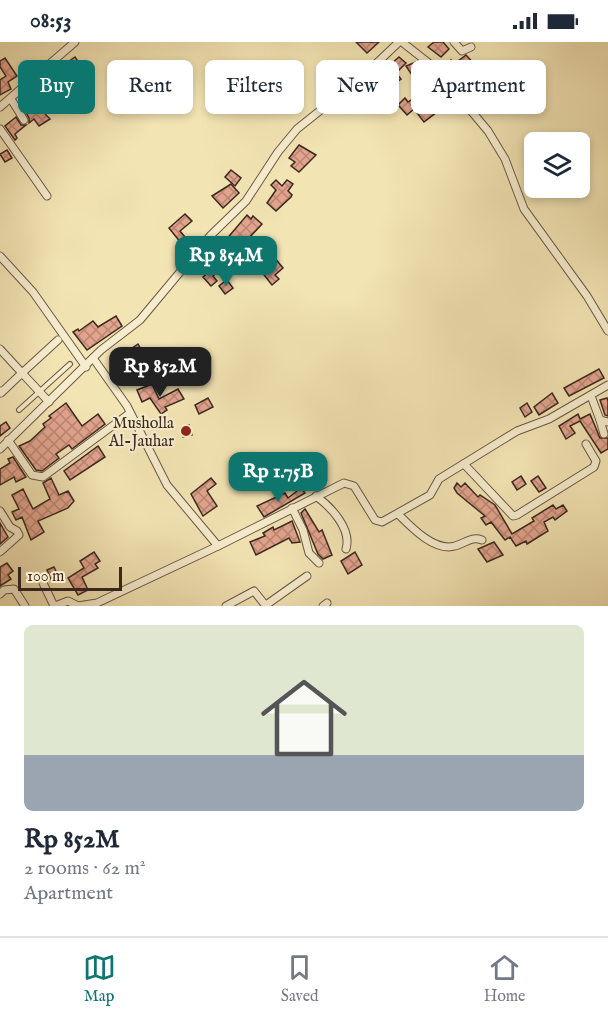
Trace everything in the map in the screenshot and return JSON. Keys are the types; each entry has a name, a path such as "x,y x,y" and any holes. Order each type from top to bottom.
{"street":[{"path":"0,107 75,42"},
{"path":"0,449 93,358 140,320 212,235 246,201 278,152 297,129 362,77 400,42 435,68 489,131 505,159 524,209 577,281 608,331"},
{"path":"454,42 462,51 471,47"},
{"path":"11,99 24,120"},
{"path":"0,129 47,195"},
{"path":"0,256 33,292 86,367"},
{"path":"0,391 58,340"},
{"path":"0,349 49,402"},
{"path":"93,358 130,413 167,485 218,546"},
{"path":"43,583 55,606 68,601 78,606 97,603 347,483 354,486 378,522 399,515 432,493 434,483 439,479 517,432 533,427 607,387"},
{"path":"591,396 604,434"},
{"path":"8,440 32,475 43,477 130,413"},
{"path":"600,420 608,422"},
{"path":"464,464 513,516 517,516 594,467 596,461 586,444"},
{"path":"316,496 329,506 346,533 346,549"},
{"path":"292,508 303,530 309,553 319,563"},
{"path":"0,511 10,527 19,535 0,552"},
{"path":"399,515 415,531 446,547 453,547 473,538 482,540"},
{"path":"228,605 254,591 266,606 307,576"},
{"path":"1,589 17,590 25,606"}],"lane":[{"path":"19,410 70,364"}],"building":[{"path":"356,42 379,42 367,53"},
{"path":"434,42 443,42 449,49 441,57 428,47"},
{"path":"466,55 470,60 459,60"},
{"path":"399,57 406,63 399,70 399,60 396,60"},
{"path":"5,58 17,76 8,82 11,89 0,95 0,80 6,76 0,67 0,61"},
{"path":"411,64 411,74 406,66"},
{"path":"405,98 408,102 411,100 411,112 407,115 399,104"},
{"path":"27,114 45,114 50,119 39,126 34,119 29,123"},
{"path":"418,114 434,114 424,122"},
{"path":"16,117 21,125 26,125 15,134 17,138 15,140 5,126"},
{"path":"299,145 316,155 299,172 291,166 295,162 289,158"},
{"path":"7,150 12,158 5,162 0,154"},
{"path":"231,170 241,178 235,186 225,177"},
{"path":"276,180 282,186 287,180 293,184 288,191 291,197 276,211 267,203 276,190 271,185"},
{"path":"231,184 239,193 223,208 212,196"},
{"path":"185,214 192,221 180,231 190,243 185,248 169,228"},
{"path":"247,215 251,219 253,216 262,224 248,239 252,242 247,249 244,246 220,266 222,268 213,276 217,281 211,286 203,277 210,271 204,263 227,243 225,241"},
{"path":"274,257 283,268 275,275 279,279 272,285 261,271"},
{"path":"227,280 233,288 225,294 219,286"},
{"path":"116,316 122,326 87,350 73,332 78,329 79,331 93,321 98,327"},
{"path":"138,344 143,353 128,361 130,365 118,372 112,362"},
{"path":"599,369 604,378 569,396 564,388"},
{"path":"152,384 159,399 178,389 184,399 165,407 167,410 161,414 150,398 142,402 137,390"},
{"path":"552,393 558,403 539,415 534,407"},
{"path":"208,398 213,407 199,414 195,405"},
{"path":"607,398 608,416 605,415 600,400"},
{"path":"66,403 82,426 98,414 105,424 72,449 69,445 56,454 59,458 42,471 36,470 19,446 30,441 45,427 43,424 51,418 49,416"},
{"path":"527,403 532,412 525,417 520,408"},
{"path":"578,414 580,419 590,414 600,438 608,438 608,449 601,453 580,421 570,426 575,433 566,439 559,426"},
{"path":"6,422 10,428 0,436 0,426"},
{"name":"Musholla Al-Jauhar","path":"189,425 192,435 183,437 181,428"},
{"path":"98,446 105,457 70,480 64,471"},
{"path":"13,457 26,477 16,482 14,477 0,485 0,469 10,463 8,459"},
{"path":"521,476 526,484 517,490 512,482"},
{"path":"538,476 546,488 539,492 531,481"},
{"path":"51,478 59,495 68,491 74,501 68,508 38,521 44,532 31,540 22,517 16,520 12,512 19,509 12,495 23,489 33,509 50,499 43,483"},
{"path":"211,478 216,484 207,491 217,506 203,516 191,494"},
{"path":"457,483 461,487 465,483 478,497 480,495 495,505 512,534 534,521 532,518 553,505 556,509 563,505 567,511 555,520 553,517 544,522 548,531 527,544 526,541 516,546 510,537 505,540 491,522 486,525 481,518 485,516 457,493 454,488"},
{"path":"301,488 305,493 264,517 257,506 285,493 288,498"},
{"path":"305,509 319,532 322,530 332,555 323,559 318,554 301,513"},
{"path":"292,521 300,542 292,543 289,538 256,555 250,542 265,536 263,533 273,527 274,530"},
{"path":"0,523 8,537 0,544"},
{"path":"494,542 503,555 487,562 478,549"},
{"path":"94,552 100,561 95,564 98,568 82,577 88,590 78,595 68,578 84,568 80,561"},
{"path":"355,552 362,565 348,574 341,561"},
{"path":"7,563 13,571 8,575 11,579 0,586 0,567"},
{"path":"54,567 59,577 51,580 47,570"}],"place":[{"name":"Musholla Al-Jauhar","path":"186,431"}]}
